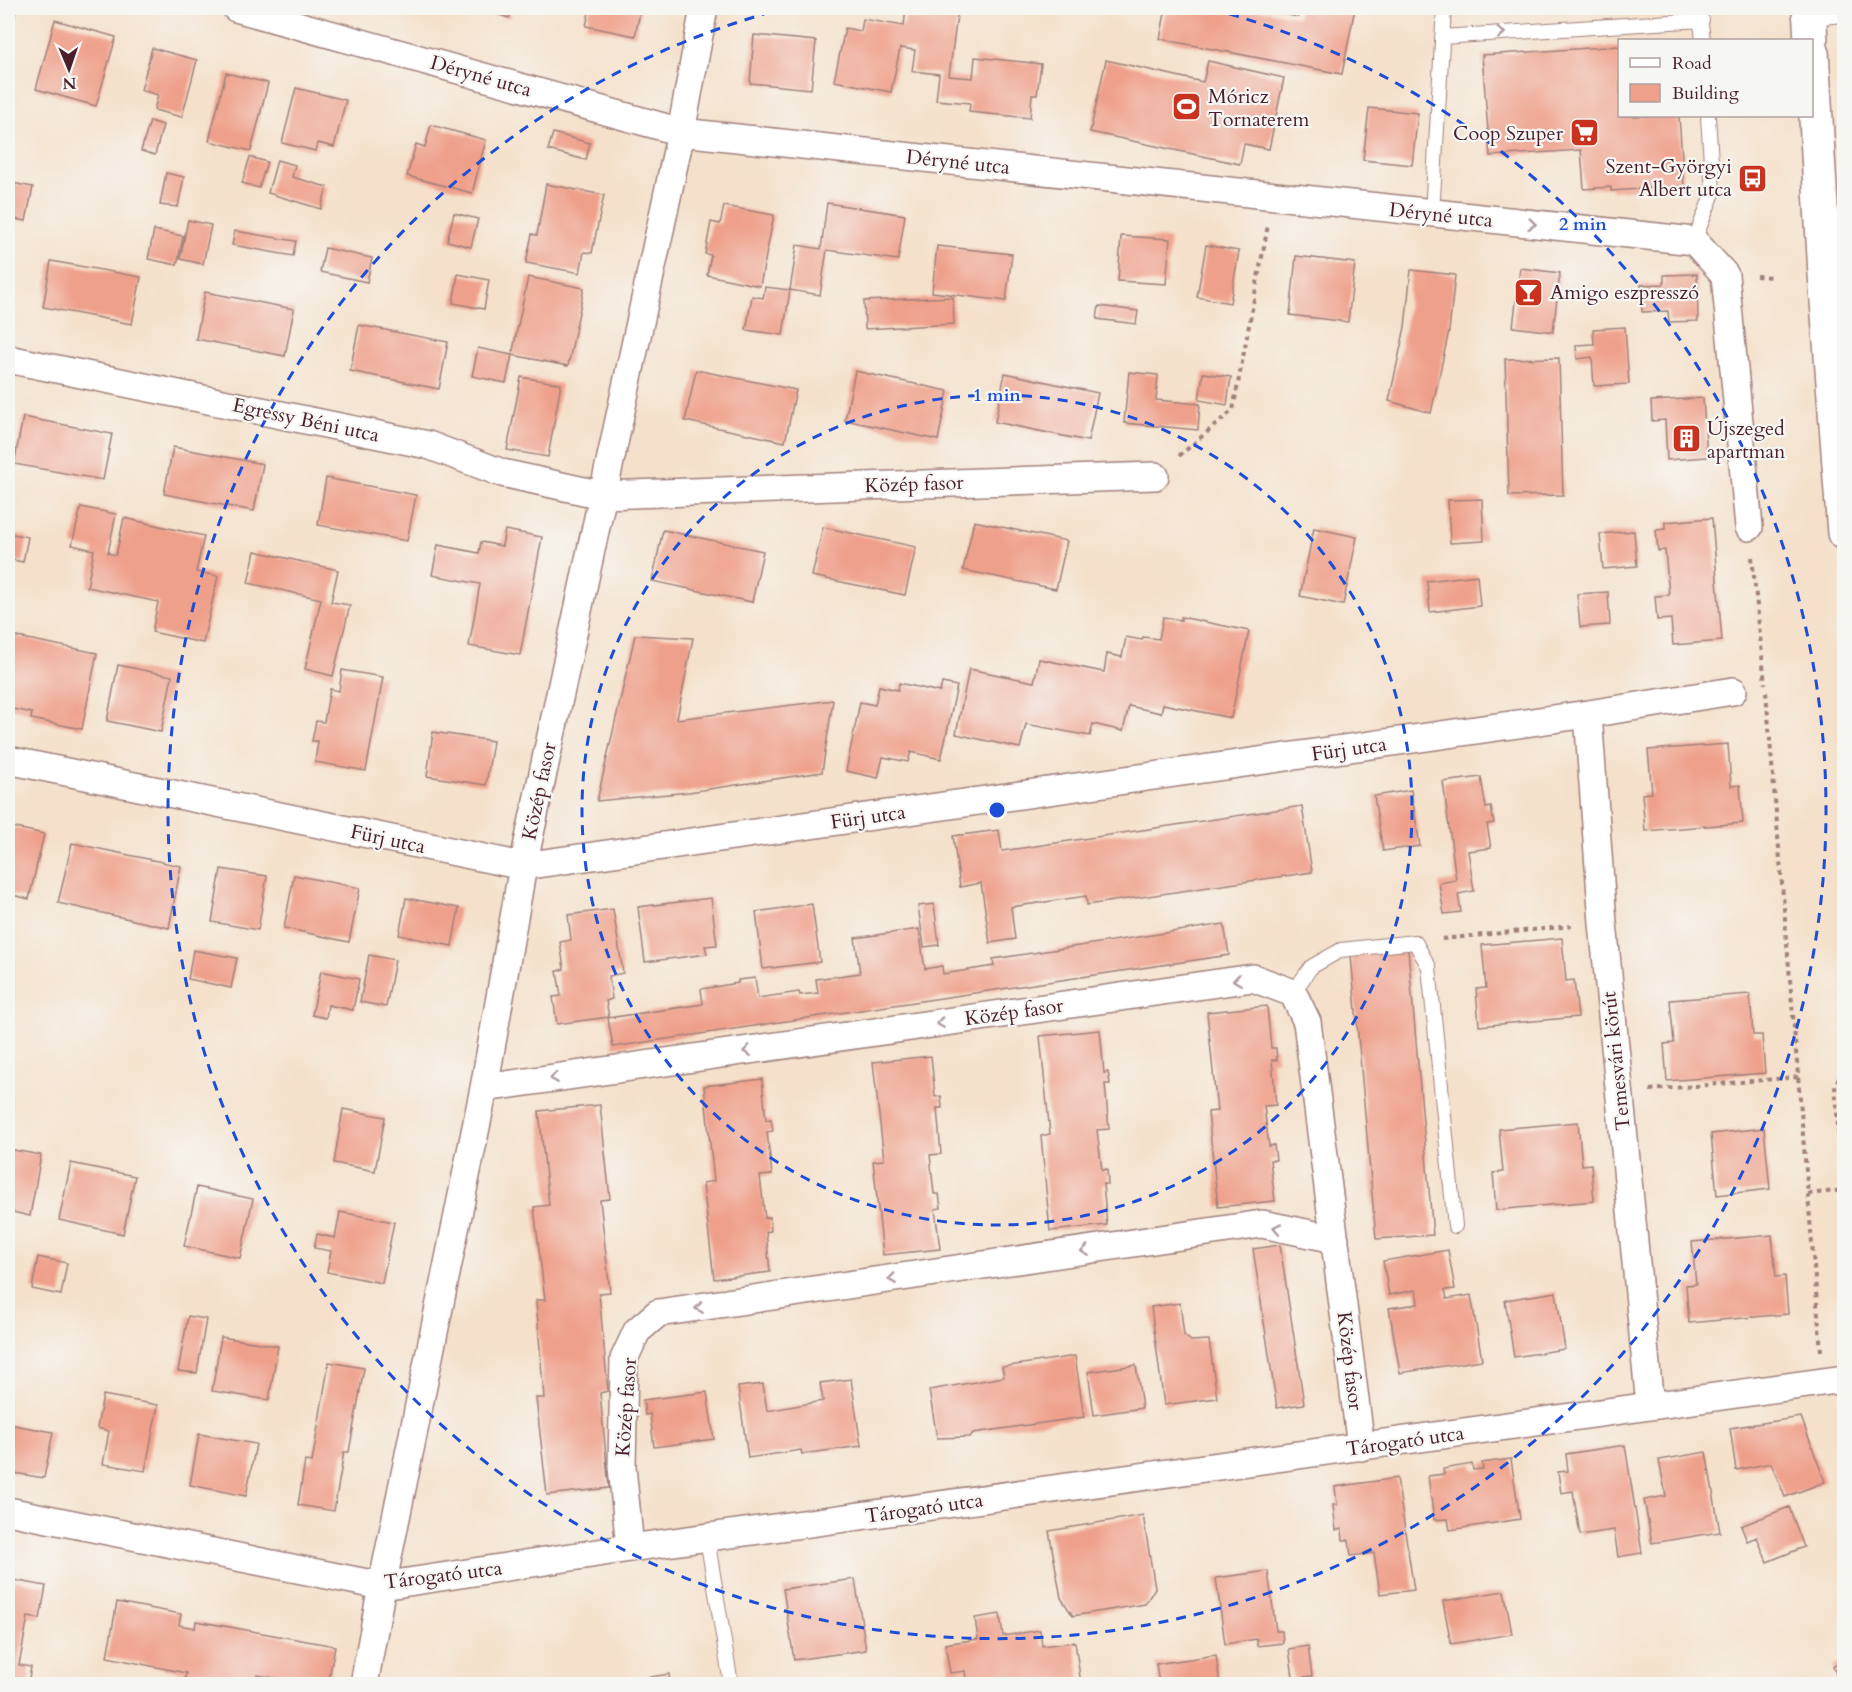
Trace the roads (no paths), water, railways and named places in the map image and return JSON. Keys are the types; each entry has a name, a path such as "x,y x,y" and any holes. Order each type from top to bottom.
{"main road":[{"path":"1813,68 1825,274 1845,533"}],"street":[{"name":"Déryné utca","path":"236,8 681,132 1694,241"},
{"name":"Közép fasor","path":"364,1684 484,1088 523,866 681,132 704,8"},
{"path":"1694,241 1725,275 1749,527"},
{"name":"Egressy Béni utca","path":"8,359 428,445 502,473 602,495"},
{"name":"Közép fasor","path":"602,495 1155,476"},
{"name":"Fürj utca","path":"8,760 523,866 1733,692"},
{"name":"Temesvári körút","path":"1588,714 1603,922 1650,1406"},
{"name":"Közép fasor","path":"484,1088 1253,978 1293,993 1307,1022 1361,1447"},
{"name":"Közép fasor","path":"630,1548 622,1467 624,1359 637,1331 658,1313 1262,1224 1335,1239"},
{"name":"Tárogató utca","path":"8,1510 382,1586 630,1548 1834,1381"}],"lane":[{"path":"1432,214 1444,8"},
{"path":"1442,37 1701,14 1703,39"},
{"path":"1810,22 1845,15"},
{"path":"1694,241 1713,193 1708,117"},
{"path":"1293,993 1311,967 1341,950 1415,942 1429,967 1455,1226"},
{"path":"706,1538 731,1684"}],"place":[{"name":"Móricz Tornaterem","path":"1187,107"},
{"name":"Coop Szuper","path":"1584,133"},
{"name":"Szent-Györgyi Albert utca","path":"1753,178"},
{"name":"Amigo eszpresszó","path":"1529,292"},
{"name":"Újszeged apartman","path":"1686,439"}]}
